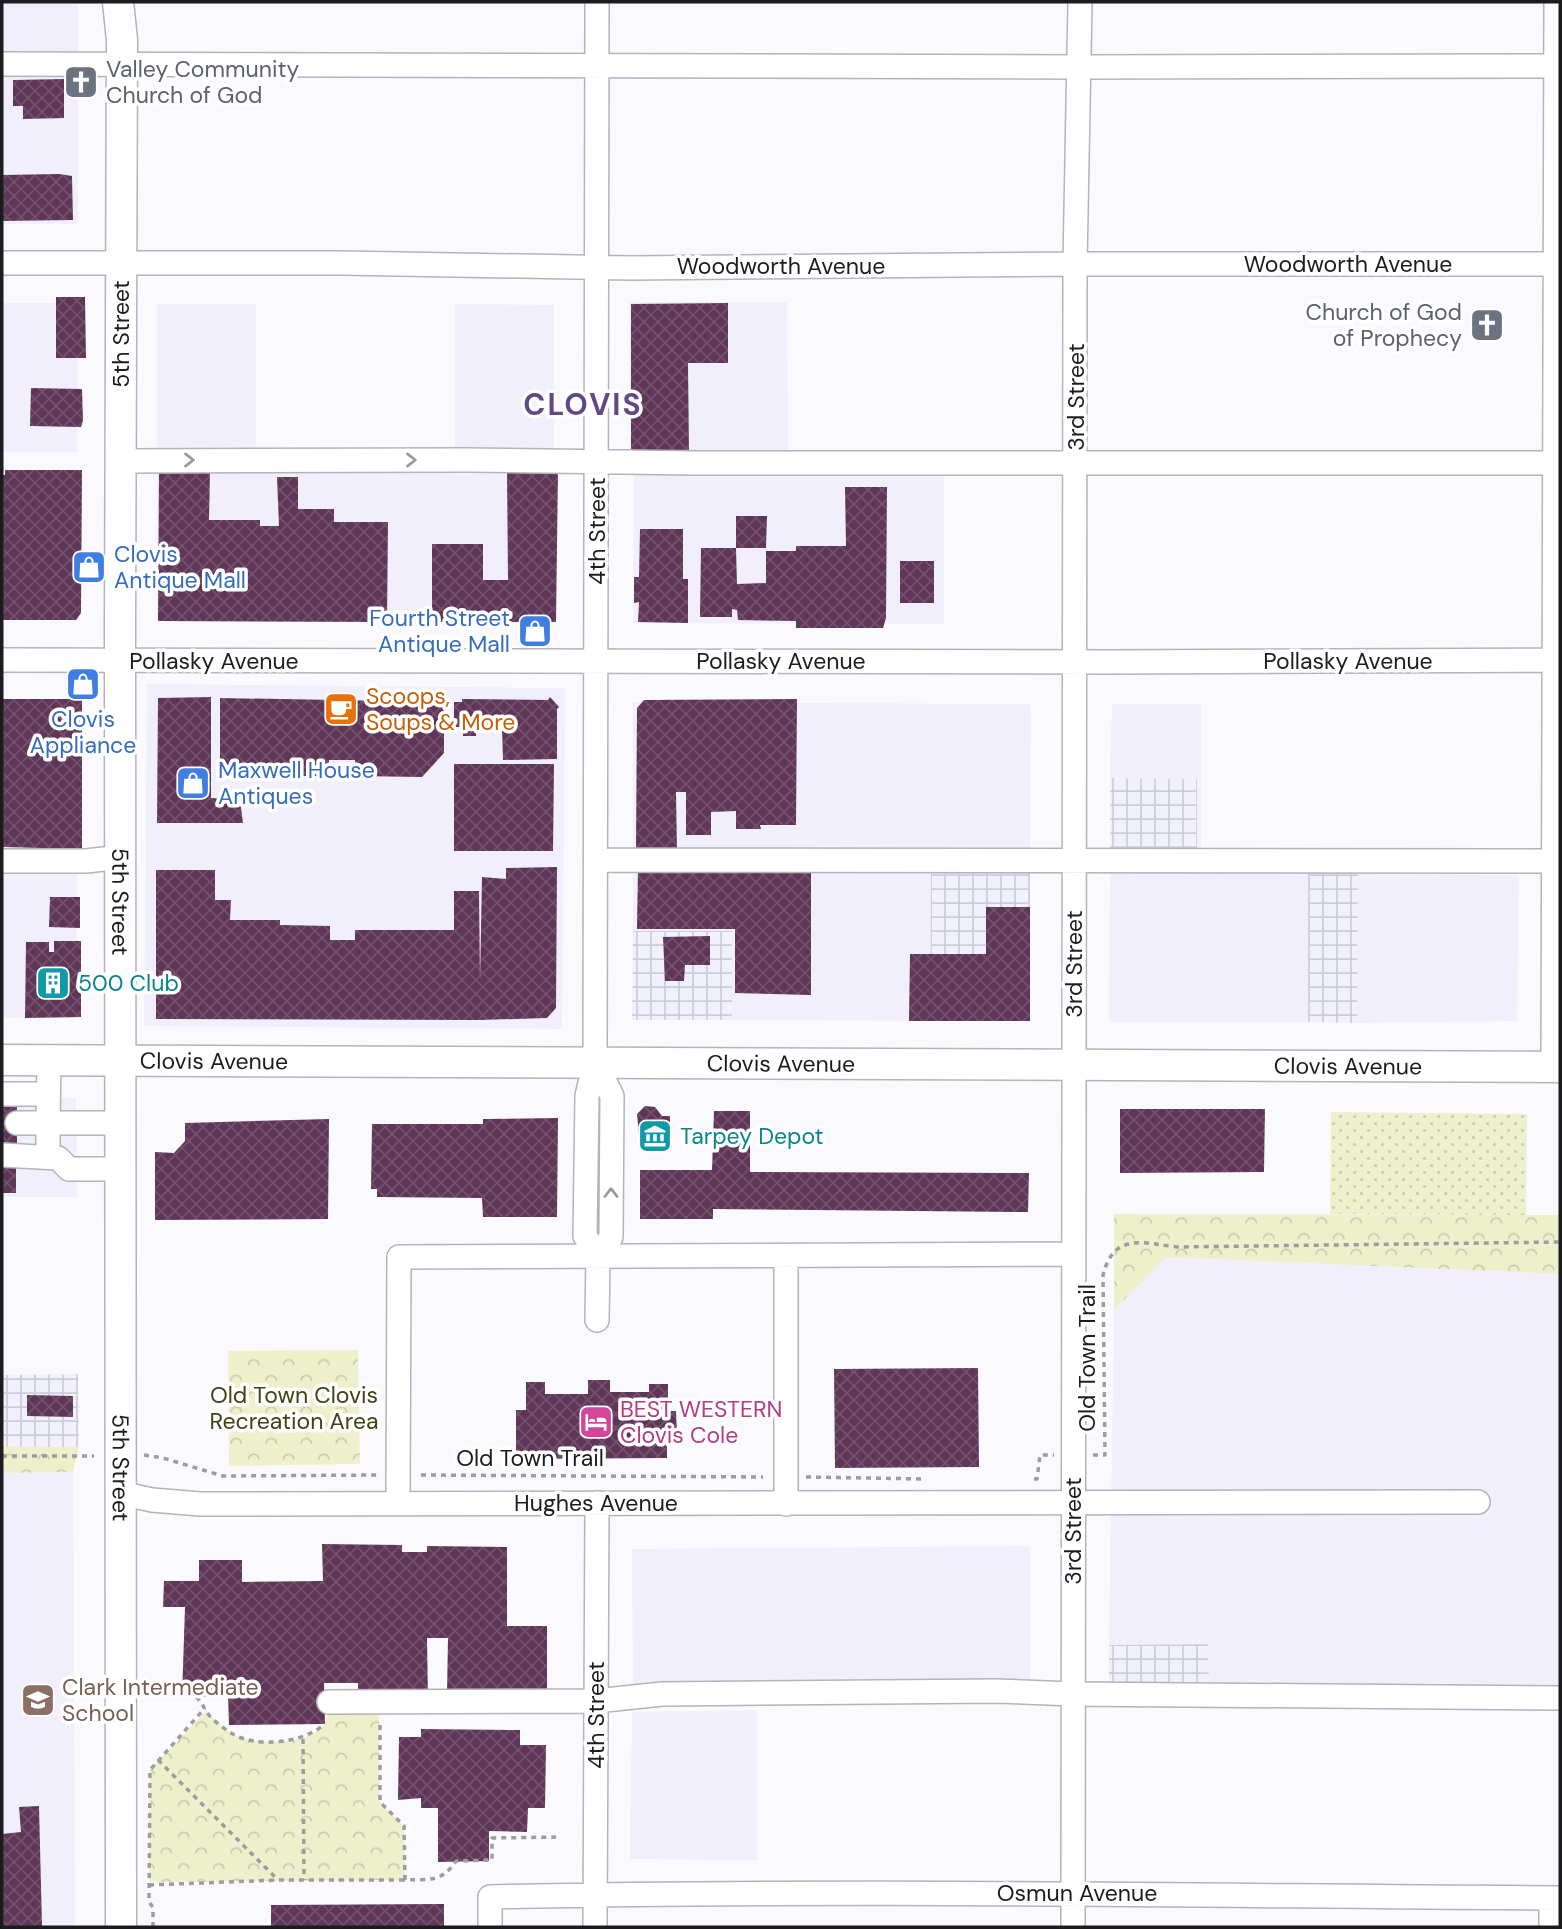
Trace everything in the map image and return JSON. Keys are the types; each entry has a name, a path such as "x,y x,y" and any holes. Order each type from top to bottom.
{"main road":[{"name":"5th Street","path":"118,2 122,40 121,1927"},
{"name":"Clovis Avenue","path":"2,1060 1557,1067"}],"street":[{"name":"4th Street","path":"595,1061 597,2"},
{"name":"3rd Street","path":"1073,1927 1075,264 1080,2"},
{"path":"1556,2 1557,1067"},
{"path":"2,64 1078,67 1558,65"},
{"name":"Woodworth Avenue","path":"2,263 597,267 1558,264"},
{"path":"121,461 1557,463"},
{"name":"Pollasky Avenue","path":"2,660 1557,660"},
{"path":"2,861 86,862 121,857"},
{"path":"596,860 1556,861"},
{"path":"48,1157 49,1060"},
{"path":"595,1061 612,1096 611,1237 598,1257 597,1320"},
{"path":"2,1094 48,1094"},
{"path":"17,1123 121,1123"},
{"path":"2,1155 58,1158 69,1169 121,1169"},
{"path":"398,1503 399,1257 1073,1254"},
{"path":"786,1256 786,1504"},
{"name":"Hughes Avenue","path":"120,1493 176,1503 1478,1502"},
{"name":"4th Street","path":"595,1927 597,1503"},
{"path":"329,1702 596,1701 662,1694 996,1691 1560,1698"},
{"name":"Osmun Avenue","path":"490,1927 490,1897 594,1894 1073,1892 1556,1898"},
{"path":"1551,1927 1556,1898"}],"path":[{"name":"Old Town Trail","path":"1026,1479 1037,1479 1040,1455 1105,1455 1103,1275 1111,1255 1129,1244 1155,1242 1177,1247 1560,1242"},
{"name":"Old Town Trail","path":"2,1456 141,1455 163,1458 223,1476 928,1479"},
{"path":"196,1697 210,1717 233,1734 258,1741 279,1742 314,1734 326,1723 329,1702"},
{"path":"379,1702 380,1802 404,1826 405,1880"},
{"path":"153,1927 153,1908 149,1901 150,1770 205,1708"},
{"path":"303,1738 304,1880"},
{"path":"158,1760 279,1880"},
{"path":"149,1885 279,1880 439,1879 456,1861 492,1860 492,1838 560,1837"}],"shaded area":[{"path":"2,2 78,2 78,55 2,55"},
{"path":"2,75 78,75 78,224 2,224"},
{"path":"629,302 787,302 788,453 630,455"},
{"path":"2,303 78,303 77,452 2,452"},
{"path":"157,304 256,304 256,453 157,452"},
{"path":"455,304 554,305 554,454 455,453"},
{"path":"157,472 554,474 554,623 157,621"},
{"path":"634,474 944,475 944,624 633,623"},
{"path":"147,684 565,688 562,1029 144,1026"},
{"path":"633,702 1028,704 1031,706 1030,853 633,851"},
{"path":"1112,704 1201,704 1201,853 1197,853 1197,779 1110,778"},
{"path":"1110,778 1197,779 1197,853 1110,853"},
{"path":"2,869 77,870 76,1018 2,1018"},
{"path":"633,871 931,872 930,1021 732,1020 732,931 633,931"},
{"path":"931,872 1030,873 1030,1021 930,1021"},
{"path":"1110,873 1308,873 1308,1022 1112,1022 1109,1019"},
{"path":"1308,873 1358,874 1357,1023 1308,1022"},
{"path":"1358,874 1519,875 1517,1021 1357,1023"},
{"path":"633,931 732,931 732,1020 632,1020"},
{"path":"2,1098 76,1098 77,1197 2,1197"},
{"path":"1165,1257 1560,1274 1560,1688 1209,1693 1109,1645 1114,1310"},
{"path":"78,1374 79,1447 2,1447 2,1375"},
{"name":"Clark Intermediate School","path":"73,1472 75,1927 2,1927 2,1473"},
{"path":"1030,1546 1030,1695 633,1698 632,1549"},
{"path":"1208,1644 1209,1693 1109,1694 1109,1645"},
{"path":"757,1710 757,1860 630,1859 632,1712"}],"green space":[{"path":"1331,1112 1527,1114 1526,1215 1330,1214"},
{"path":"1114,1214 1560,1215 1560,1274 1166,1257 1114,1310"},
{"name":"Old Town Clovis Recreation Area","path":"358,1350 360,1464 229,1466 228,1351"},
{"path":"2,1447 79,1447 73,1472 2,1473"},
{"path":"329,1702 379,1702 380,1802 404,1826 405,1880 149,1882 150,1770 206,1711 239,1737 260,1741 284,1741 305,1737 320,1729 326,1723"}],"building":[{"path":"64,79 64,118 23,119 23,106 13,106 13,80"},
{"path":"2,175 72,176 73,220 2,221"},
{"path":"56,297 85,297 86,358 56,358"},
{"path":"728,303 728,363 688,363 689,453 631,453 631,304"},
{"path":"31,388 82,389 81,427 30,426"},
{"path":"5,470 82,470 81,613 76,620 2,620 2,475 5,475"},
{"path":"159,470 210,471 209,520 260,520 260,526 279,526 277,477 298,477 298,509 334,509 334,522 388,522 387,622 158,621"},
{"path":"507,471 558,471 556,622 432,622 432,544 483,544 483,580 508,580"},
{"path":"845,487 887,487 886,618 883,628 796,628 796,621 738,620 737,610 732,609 732,617 700,617 701,548 736,548 737,584 766,583 766,551 796,551 796,546 846,546"},
{"path":"736,516 767,516 766,548 736,548"},
{"path":"640,529 683,529 683,579 688,579 688,623 638,622 639,602 634,603 634,577 639,577"},
{"path":"900,561 934,561 934,603 900,603"},
{"path":"211,697 211,798 240,800 243,823 157,823 158,698"},
{"path":"550,697 559,707 557,759 503,760 502,727 476,729 476,736 463,736 463,727 454,727 454,702 462,702 462,699 548,700"},
{"path":"220,698 444,702 444,753 422,777 355,776 355,760 329,760 329,776 220,776"},
{"path":"2,699 82,699 82,849 2,847"},
{"path":"797,699 796,825 760,825 761,829 736,829 736,811 711,812 711,835 686,835 686,792 676,792 677,850 636,850 637,708 644,700"},
{"path":"454,764 554,764 553,851 454,851"},
{"path":"557,867 556,1008 547,1018 156,1019 156,870 215,870 215,900 231,900 230,920 280,920 280,925 330,926 330,940 355,940 355,930 454,930 454,891 479,891 480,981 482,877 506,879 506,868"},
{"path":"638,868 811,868 811,995 735,993 735,929 637,929"},
{"path":"50,897 80,897 80,928 49,927"},
{"path":"986,907 1030,907 1030,1021 909,1021 910,954 986,954"},
{"path":"710,936 710,965 685,965 684,981 665,981 663,937"},
{"name":"500 Club","path":"54,941 81,941 81,1017 25,1018 26,942 49,942 49,952 54,952"},
{"path":"2,1102 17,1102 17,1152 2,1152"},
{"name":"Tarpey Depot","path":"645,1106 655,1107 662,1116 670,1116 670,1145 655,1151 640,1144 637,1114"},
{"path":"1120,1109 1265,1109 1264,1172 1120,1173"},
{"path":"714,1111 750,1111 750,1172 1029,1173 1028,1212 713,1209 713,1219 640,1219 640,1170 712,1170"},
{"path":"558,1118 557,1217 483,1217 482,1198 377,1197 377,1189 371,1189 372,1124 483,1124 483,1119"},
{"path":"329,1119 328,1219 155,1220 155,1152 174,1153 185,1141 185,1123"},
{"path":"2,1167 16,1167 16,1193 2,1193"},
{"path":"978,1368 979,1467 835,1468 834,1369"},
{"name":"BEST WESTERN Clovis Cole","path":"588,1380 610,1380 610,1392 649,1392 649,1384 668,1384 668,1411 676,1411 677,1433 667,1433 667,1458 516,1459 516,1410 526,1410 526,1382 545,1382 545,1394 588,1394"},
{"path":"27,1395 73,1396 73,1417 27,1416"},
{"path":"322,1544 402,1545 402,1552 427,1552 427,1546 507,1547 507,1626 547,1626 547,1694 447,1694 448,1638 427,1638 428,1702 358,1703 358,1683 324,1683 325,1724 229,1725 228,1696 182,1697 185,1607 163,1607 164,1581 199,1581 199,1560 242,1560 242,1582 323,1581"},
{"path":"421,1729 520,1730 520,1745 546,1745 545,1808 528,1808 527,1832 489,1831 489,1861 438,1862 438,1808 421,1808 421,1798 398,1800 399,1737 421,1737"},
{"path":"39,1806 42,1927 2,1927 2,1834 21,1832 19,1807"},
{"path":"444,1904 444,1927 271,1927 271,1905"}],"place":[{"name":"Valley Community Church of God","path":"81,82"},
{"name":"Church of God of Prophecy","path":"1487,325"},
{"name":"Clovis Antique Mall","path":"89,567"},
{"name":"Fourth Street Antique Mall","path":"535,631"},
{"name":"Clovis Appliance","path":"83,684"},
{"name":"Scoops, Soups & More","path":"341,709"},
{"name":"Maxwell House Antiques","path":"193,783"},
{"name":"500 Club","path":"53,983"},
{"name":"Tarpey Depot","path":"655,1136"},
{"name":"BEST WESTERN Clovis Cole","path":"596,1422"},
{"name":"Clark Intermediate School","path":"38,1700"}],"district":[{"name":"CLOVIS","path":"583,405"}]}
